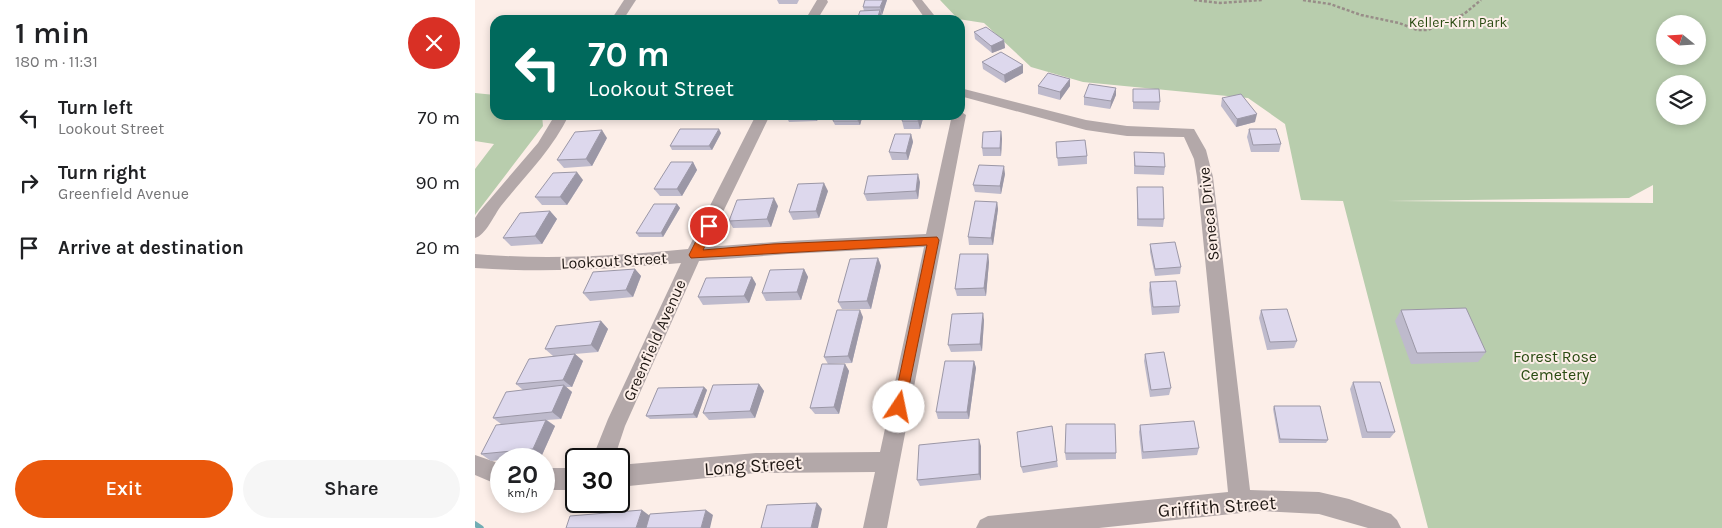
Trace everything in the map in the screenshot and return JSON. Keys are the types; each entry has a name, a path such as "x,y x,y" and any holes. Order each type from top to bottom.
{"street":[{"path":"620,15 630,0"},
{"path":"814,15 822,2"},
{"path":"917,2 928,15"},
{"name":"Seneca Drive","path":"965,93 1086,125 1149,132 1189,132 1200,153 1206,175 1208,216 1240,501"},
{"path":"475,232 488,213 532,162 560,120"},
{"name":"Greenfield Avenue","path":"607,448 662,321 761,120"},
{"path":"875,528 959,120"},
{"name":"Lookout Street","path":"475,262 570,263 773,248 933,240"},
{"name":"Long Street","path":"630,475 756,463 820,461 888,462"},
{"path":"475,466 490,471"},
{"name":"Griffith Street","path":"988,528 1240,501 1319,503 1349,510 1386,525"}],"path":[{"path":"1195,0 1220,3 1262,0"},
{"path":"1303,0 1330,4 1361,15 1399,23 1417,30 1428,30 1464,14 1481,0"}],"green space":[{"path":"940,0 1722,0 1722,528 1428,528 1343,201 1301,200 1285,124 1248,98 1083,82 1031,67 984,23 965,20 965,15 954,15","holes":["1653,185 1653,203 1387,201 1629,198"]},
{"path":"475,93 490,94 490,120 542,120 543,126 475,215 475,169 494,144 475,141"}],"building":[{"path":"865,0 883,0 880,7 863,7"},
{"path":"880,10 878,15 859,15 860,11"},
{"path":"986,27 1004,40 991,46 974,32"},
{"path":"1001,52 1023,65 1004,75 982,62"},
{"path":"1048,73 1070,79 1060,92 1038,86"},
{"path":"1089,84 1116,88 1111,101 1084,97"},
{"path":"1133,89 1159,89 1160,102 1133,102"},
{"path":"1241,94 1257,114 1237,119 1222,98"},
{"path":"833,120 858,120 858,121"},
{"path":"902,120 918,120 918,121"},
{"path":"680,129 719,129 709,146 670,146"},
{"path":"1249,129 1276,129 1281,144 1253,145"},
{"path":"602,130 586,159 557,160 575,132"},
{"path":"1001,131 1000,148 982,148 983,132"},
{"path":"895,134 911,134 906,153 889,152"},
{"path":"1085,140 1087,156 1057,158 1056,142"},
{"path":"1134,152 1164,153 1165,167 1135,166"},
{"path":"671,162 693,162 677,189 654,189"},
{"path":"979,165 1004,166 1000,186 973,185"},
{"path":"577,172 560,197 535,197 553,173"},
{"path":"918,174 916,191 864,194 868,176"},
{"path":"824,183 816,211 789,212 798,184"},
{"path":"1137,187 1163,187 1164,219 1138,219"},
{"path":"774,198 767,219 729,221 737,200"},
{"path":"975,201 997,202 991,238 968,237"},
{"path":"654,204 677,204 661,233 636,233"},
{"path":"550,211 535,236 503,238 520,213"},
{"path":"1175,242 1181,267 1155,269 1150,244"},
{"path":"960,254 988,254 984,288 955,289"},
{"path":"878,258 867,301 838,302 850,259"},
{"path":"635,269 626,290 583,293 593,272"},
{"path":"804,269 797,292 762,293 770,270"},
{"path":"752,277 744,296 698,297 706,278"},
{"path":"1176,281 1180,306 1153,307 1150,282"},
{"path":"1466,308 1486,352 1417,353 1401,310"},
{"path":"1287,309 1297,341 1270,342 1261,310"},
{"path":"837,310 860,310 848,356 824,357"},
{"path":"983,313 980,344 948,345 952,314"},
{"path":"601,321 591,345 545,349 556,326"},
{"path":"1164,352 1171,388 1151,390 1145,354"},
{"path":"575,354 563,380 516,384 529,359"},
{"path":"945,361 974,361 967,412 936,412"},
{"path":"822,364 845,364 834,407 810,408"},
{"path":"1353,382 1380,382 1395,432 1367,432"},
{"path":"759,384 750,411 703,413 713,385"},
{"path":"564,385 552,412 493,418 506,392"},
{"path":"704,387 693,414 646,416 658,388"},
{"path":"1274,406 1320,406 1328,440 1280,439"},
{"path":"546,420 533,448 490,448 490,453 481,454 496,425"},
{"path":"1194,421 1199,448 1143,452 1140,425"},
{"path":"1066,424 1115,424 1116,453 1065,453"},
{"path":"1052,426 1057,461 1021,467 1017,432"},
{"path":"979,439 979,474 917,480 919,445"},
{"path":"817,503 811,528 761,528 767,505"},
{"path":"642,510 636,528 566,528 570,516 630,513 630,511"},
{"path":"706,510 701,528 646,528 650,514"}],"waterway":[{"path":"475,524 481,528"}],"route":[{"path":"709,226 695,255 773,248 933,240 899,407"}],"park label":[{"name":"Keller-Kirn Park","path":"1458,22"},
{"name":"Forest Rose Cemetery","path":"1555,365"}]}
